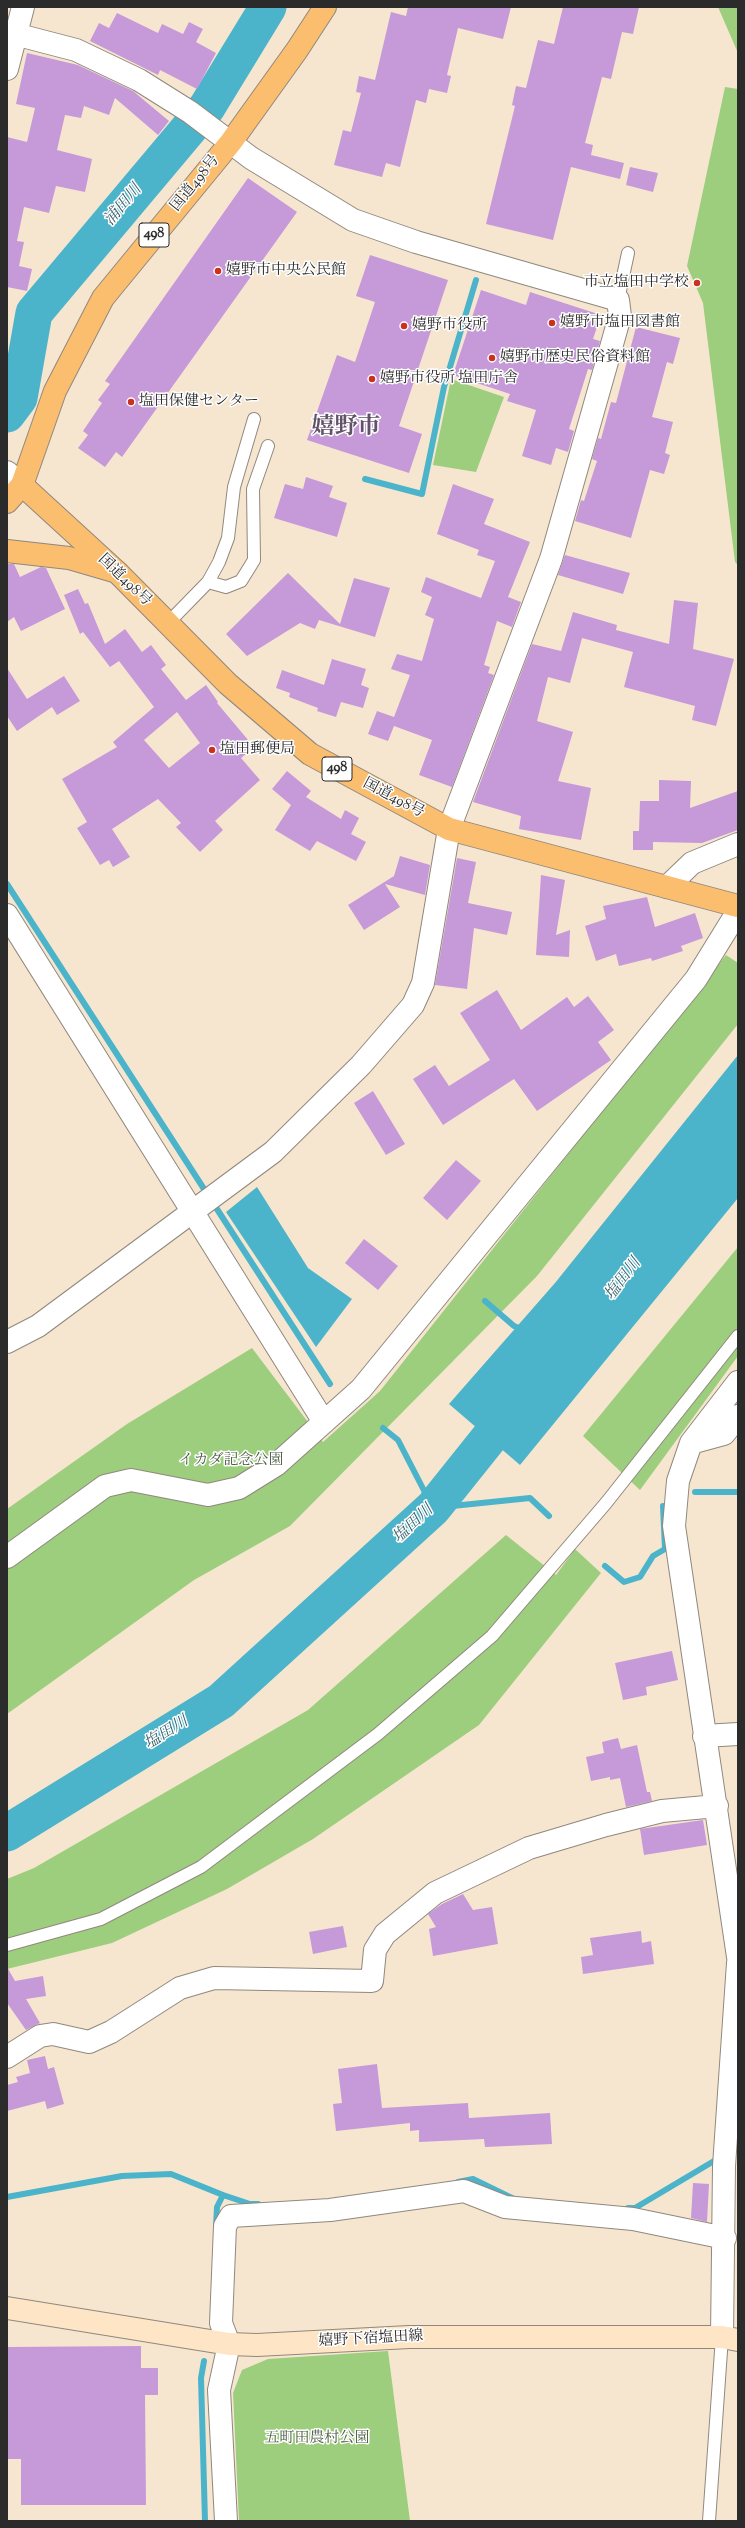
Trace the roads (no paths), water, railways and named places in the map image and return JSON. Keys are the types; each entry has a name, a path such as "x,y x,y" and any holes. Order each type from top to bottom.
{"main road":[{"name":"国道498号","path":"325,7 297,50 231,142 102,298 55,391 14,478 117,572 228,684 310,754 449,829 738,906"},
{"path":"7,502 14,478"},
{"path":"7,550 63,557 117,572"},
{"name":"嬉野下宿塩田線","path":"7,2308 229,2344 257,2345 409,2337 730,2338"}],"street":[{"path":"7,69 11,33 23,7"},
{"path":"7,1342 38,1326 273,1152 361,1065 413,1005 423,983 449,829 551,559 620,316 618,300 416,242 353,220 251,158 190,112 140,80 76,50 11,33"},
{"path":"667,887 692,863 738,844"},
{"path":"7,1557 105,1486 131,1480 208,1495 239,1488 276,1465 361,1389 696,978 738,911"},
{"path":"7,915 204,1204 324,1422"},
{"path":"738,1382 691,1443 678,1481 674,1526 704,1736 717,1806 738,1957"},
{"path":"691,1443 724,1434 738,1416"},
{"path":"704,1736 738,1734"},
{"path":"7,2057 40,2036 53,2034 89,2042 111,2032 180,1988 214,1978 372,1980 375,1950 385,1934 434,1894 537,1846 606,1825 662,1811 717,1806"},
{"path":"730,2338 725,2238 724,2166 732,2134 738,1963"},
{"path":"226,2521 219,2390 229,2344 221,2323 225,2226 231,2216 241,2214 270,2215 330,2210 464,2191 505,2207 633,2219 725,2238"}],"lane":[{"path":"618,300 628,253"},
{"path":"168,623 208,582 228,538 234,487 254,419"},
{"path":"208,582 226,587 241,581 254,560 253,489 268,446"},
{"path":"7,1945 101,1919 201,1867 378,1734 492,1636 606,1503 738,1336"},
{"path":"709,2521 730,2338"}],"water":[{"path":"738,1055 738,1198 520,1465 449,1404 555,1283"},
{"path":"257,1187 308,1268 352,1299 316,1347 226,1212"}],"waterway":[{"name":"浦田川","path":"7,414 19,398 34,313 207,107 268,7"},
{"path":"365,479 422,494 444,387 476,280"},
{"path":"7,884 330,1384"},
{"path":"485,1301 514,1326 524,1330"},
{"name":"塩田川","path":"7,1833 221,1701 433,1508 489,1438 523,1401"},
{"path":"383,1428 398,1440 433,1508 530,1498 549,1516"},
{"path":"695,1492 738,1492"},
{"path":"605,1566 624,1582 640,1577 653,1556 665,1549 663,1506"},
{"path":"628,2208 635,2208 719,2158"},
{"path":"7,2197 122,2176 171,2174 223,2195 250,2204 258,2204"},
{"path":"458,2182 473,2179 514,2199"},
{"path":"216,2227 217,2207 223,2195"},
{"path":"204,2361 201,2378 205,2521"}],"place":[{"name":"嬉野市中央公民館","path":"218,271"},
{"name":"市立塩田中学校","path":"697,283"},
{"name":"嬉野市塩田図書館","path":"552,323"},
{"name":"嬉野市役所","path":"404,326"},
{"name":"嬉野市歴史民俗資料館","path":"492,358"},
{"name":"嬉野市役所 塩田庁舎","path":"372,379"},
{"name":"塩田保健センター","path":"131,402"},
{"name":"塩田郵便局","path":"212,750"}],"district":[{"name":"嬉野市","path":"346,429"}],"park label":[{"name":"イカダ記念公園","path":"231,1461"},
{"name":"五町田農村公園","path":"317,2439"}]}
